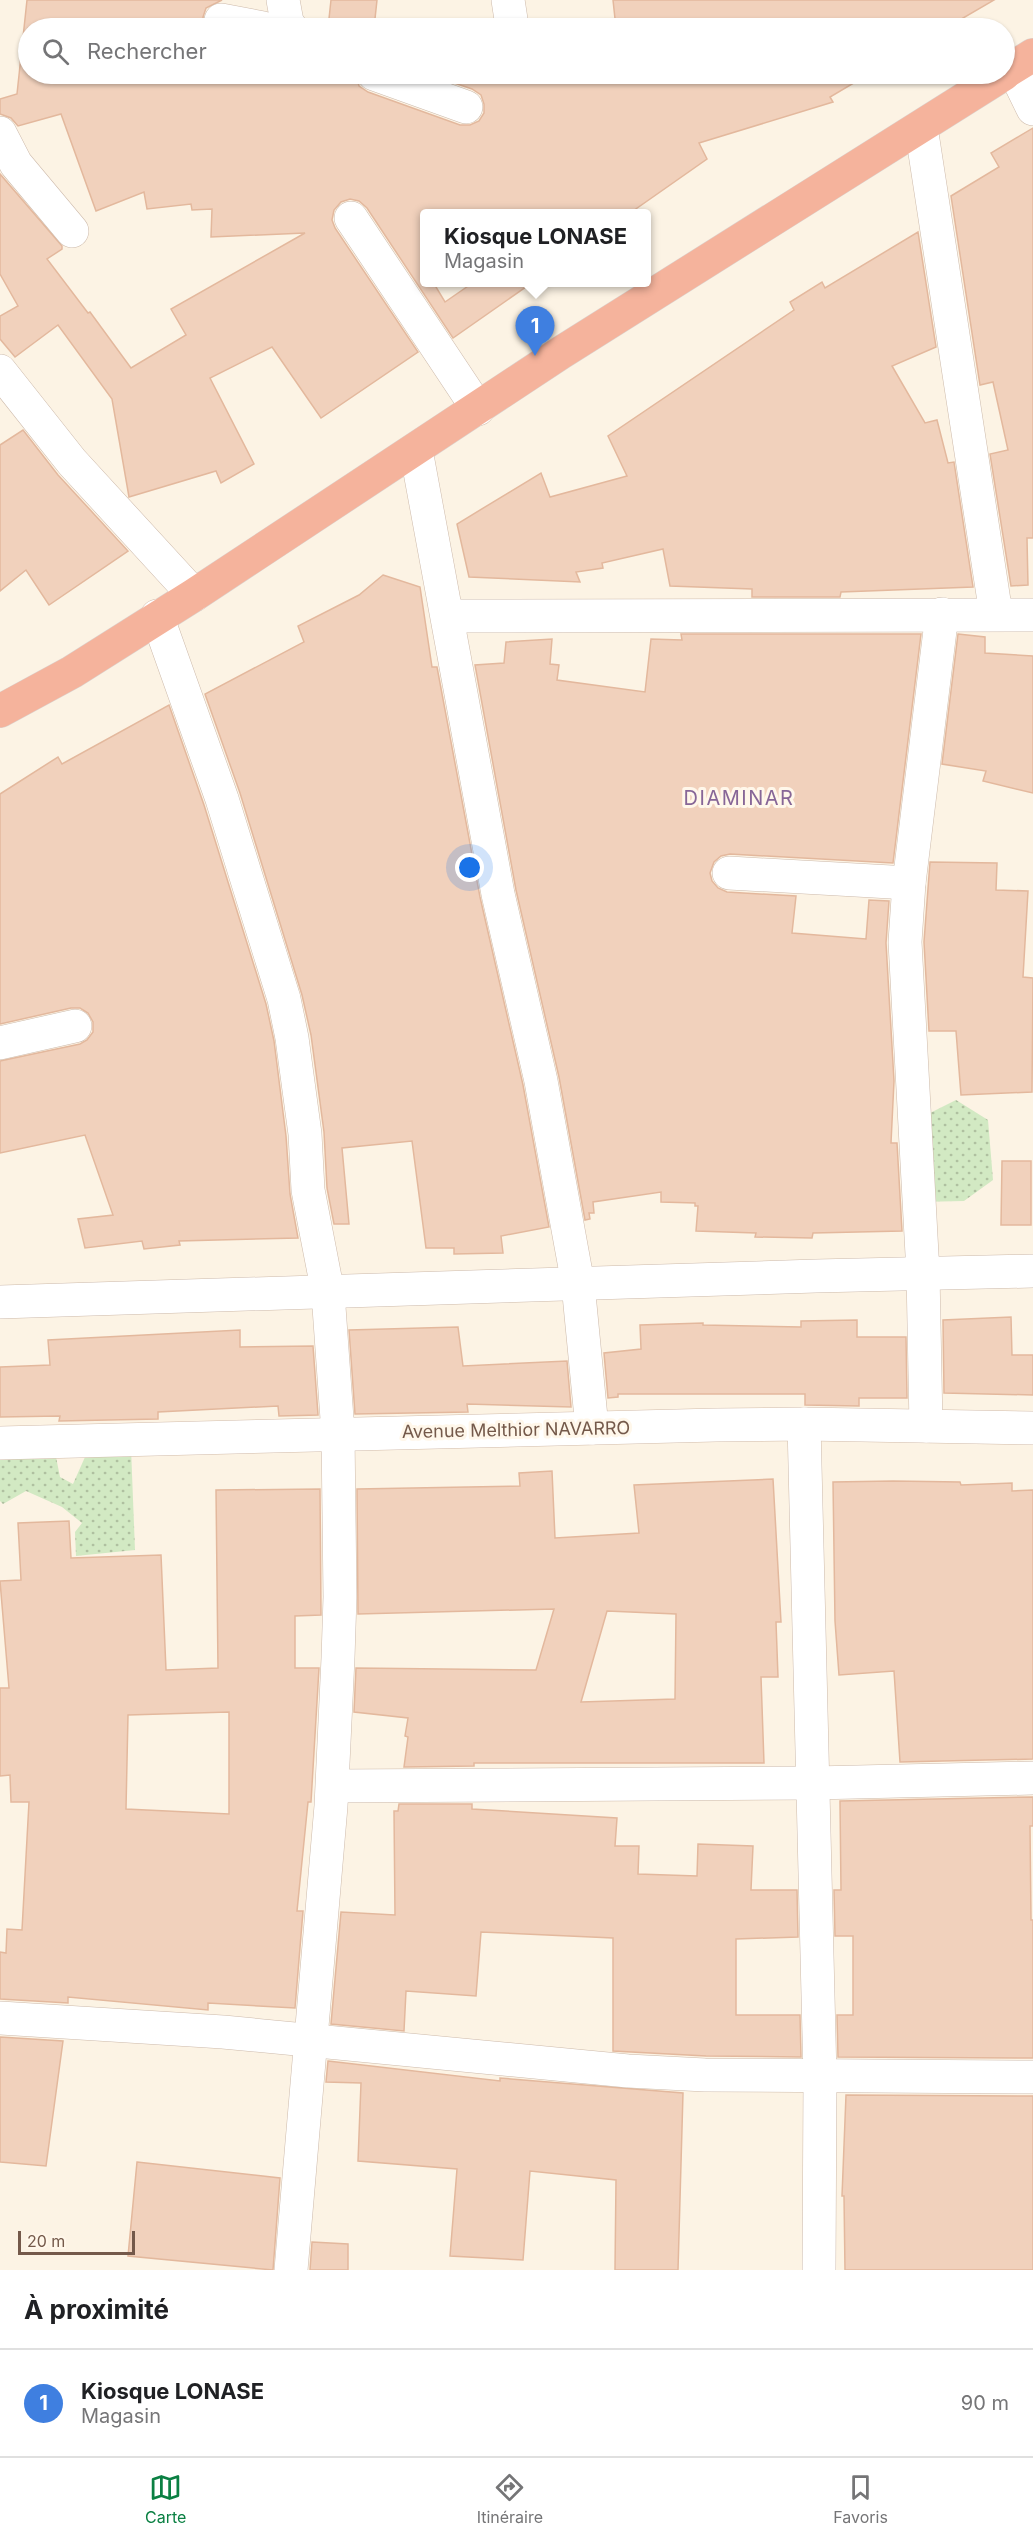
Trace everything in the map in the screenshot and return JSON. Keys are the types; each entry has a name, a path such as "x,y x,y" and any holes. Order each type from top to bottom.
{"highway":[{"path":"0,711 72,672 157,616 194,595 562,352 988,84"}],"street":[{"path":"283,0 286,18"},
{"path":"1015,69 1033,109"},
{"path":"402,84 466,107"},
{"path":"921,127 996,614"},
{"path":"0,133 16,164 72,231"},
{"path":"351,218 478,409"},
{"path":"0,371 72,462 194,595"},
{"path":"416,450 498,894 541,1081 578,1284 592,1428"},
{"path":"926,1426 923,1274 905,942 909,884 942,614"},
{"path":"448,616 1033,615"},
{"path":"157,616 222,799 284,999 294,1048 305,1134 308,1190 328,1293 338,1433 340,1597 333,1786 291,2270"},
{"path":"729,873 909,884"},
{"path":"0,1043 75,1026"},
{"path":"0,1302 1033,1271"},
{"path":"804,1424 820,2077 819,2270"},
{"name":"Avenue Melthior NAVARRO","path":"0,1443 338,1433 804,1424 1033,1428"},
{"path":"333,1786 814,1783 1033,1778"},
{"path":"0,2018 310,2039 628,2071 820,2077 1033,2077"}],"green space":[{"path":"956,1100 988,1120 993,1180 964,1201 919,1202 922,1117"},
{"path":"54,1447 60,1477 73,1484 89,1448 131,1448 135,1550 76,1556 75,1532 82,1523 62,1507 26,1491 3,1504 0,1501 0,1459 24,1459"}],"building":[{"path":"27,0 222,0 206,8 203,18 25,18"},
{"path":"331,0 377,0 375,18 329,18"},
{"path":"613,0 994,0 963,18 615,18"},
{"path":"18,84 358,84 368,92 460,125 470,125 479,121 484,113 484,104 481,95 457,84 852,84 830,97 833,102 699,143 707,159 636,209 420,209 420,287 436,287 445,302 467,287 526,287 453,338 367,208 359,201 350,199 341,202 334,210 332,220 335,228 418,352 321,418 272,347 210,378 254,464 221,483 216,471 129,497 112,399 58,325 15,357 0,339 0,316 18,306 0,274 0,174 62,246 62,249 47,259 131,368 186,335 171,309 305,233 211,237 212,209 192,210 191,204 147,209 144,192 96,211 61,114 18,126 11,118 0,114 0,99 17,94"},
{"path":"1033,128 1033,538 1027,538 1028,585 1011,586 990,454 1008,450 993,382 980,385 951,196 999,167 991,153"},
{"path":"918,232 936,347 892,366 925,423 937,420 948,463 954,462 973,587 841,592 840,597 752,597 752,589 670,586 663,549 602,563 603,568 576,572 580,582 469,577 457,524 541,473 550,497 627,476 608,436 794,310 790,302 822,282 825,288"},
{"path":"23,430 58,475 128,551 49,605 26,570 0,591 0,445"},
{"path":"383,575 420,587 432,667 437,667 480,897 523,1085 549,1227 501,1236 503,1253 454,1254 454,1248 426,1248 412,1141 342,1148 349,1224 334,1224 327,1188 324,1132 311,1035 302,995 240,793 205,694 304,642 298,626 359,595"},
{"path":"681,634 921,634 893,863 730,854 721,856 714,862 710,873 712,881 718,888 727,892 796,896 792,933 866,939 869,900 889,901 886,943 894,1081 891,1143 897,1143 902,1231 813,1233 812,1238 755,1237 756,1233 696,1231 698,1206 695,1206 695,1203 661,1202 661,1192 593,1202 594,1213 589,1213 590,1219 585,1220 559,1077 516,890 475,665 504,663 506,642 552,639 550,664 559,665 557,680 645,692 651,639 682,640"},
{"path":"958,634 985,637 985,653 1033,656 1033,793 983,781 986,771 942,764"},
{"path":"169,705 204,805 266,1004 274,1041 286,1136 290,1194 298,1238 179,1241 180,1245 144,1249 142,1241 85,1248 78,1219 113,1215 85,1135 0,1153 0,1061 80,1044 87,1040 93,1032 93,1022 88,1013 80,1008 71,1008 0,1024 0,794 58,757 62,764"},
{"path":"930,862 997,863 996,890 1028,891 1023,977 1033,978 1032,1092 961,1095 956,1031 929,1031 924,942"},
{"path":"1002,1161 1031,1161 1031,1225 1001,1225"},
{"path":"1011,1317 1012,1355 1033,1355 1033,1395 944,1393 943,1320"},
{"path":"857,1320 857,1337 906,1337 907,1398 859,1398 859,1406 805,1405 805,1394 618,1394 618,1397 608,1398 604,1353 641,1349 640,1325 703,1323 703,1325 801,1327 801,1321"},
{"path":"458,1327 463,1366 567,1361 571,1407 467,1404 468,1412 355,1414 349,1330"},
{"path":"240,1330 240,1347 313,1346 318,1415 279,1416 278,1406 158,1412 158,1419 59,1421 60,1416 0,1417 0,1367 50,1365 48,1340"},
{"path":"552,1471 555,1538 639,1533 634,1485 773,1479 781,1622 776,1622 778,1677 761,1677 764,1763 474,1763 474,1766 404,1767 408,1718 354,1712 356,1668 536,1670 554,1609 358,1614 357,1489 520,1486 519,1473","holes":["607,1611 676,1614 675,1699 581,1702"]},
{"path":"833,1482 960,1482 961,1485 1012,1483 1012,1491 1033,1490 1033,1759 900,1762 894,1671 839,1675 835,1621"},
{"path":"320,1489 321,1615 295,1616 295,1668 319,1668 311,1802 308,1802 297,1911 303,1911 295,2008 208,2003 208,2010 68,1997 68,2003 0,1999 0,1952 6,1953 7,1929 22,1930 29,1802 11,1802 10,1775 0,1776 0,1688 9,1688 0,1581 21,1580 18,1523 69,1521 71,1558 161,1555 166,1670 218,1668 216,1490","holes":["229,1712 229,1814 126,1809 128,1715"]},
{"path":"1033,1797 1033,1826 1030,1826 1033,2058 838,2057 837,2015 853,2015 853,1936 835,1936 834,1890 841,1890 840,1801"},
{"path":"399,1804 472,1804 472,1809 617,1818 615,1846 639,1846 638,1874 697,1876 698,1844 753,1846 751,1890 797,1890 798,1937 736,1939 736,2015 800,2015 801,2057 706,2056 613,2051 613,1938 481,1932 476,1996 406,1991 404,2031 331,2024 341,1912 395,1915 394,1811 398,1811"},
{"path":"0,2037 63,2041 46,2166 0,2162"},
{"path":"328,2061 500,2081 500,2078 683,2093 678,2270 615,2270 616,2180 530,2171 523,2260 450,2256 457,2169 358,2161 361,2083 326,2082"},
{"path":"846,2095 1033,2096 1033,2270 845,2270 844,2196 842,2196"},
{"path":"137,2162 280,2178 273,2270 128,2256"},
{"path":"312,2242 348,2244 348,2270 310,2270"}],"place":[{"name":"Kiosque LONASE","path":"535,356"}],"district":[{"name":"DIAMINAR","path":"739,798"}]}
